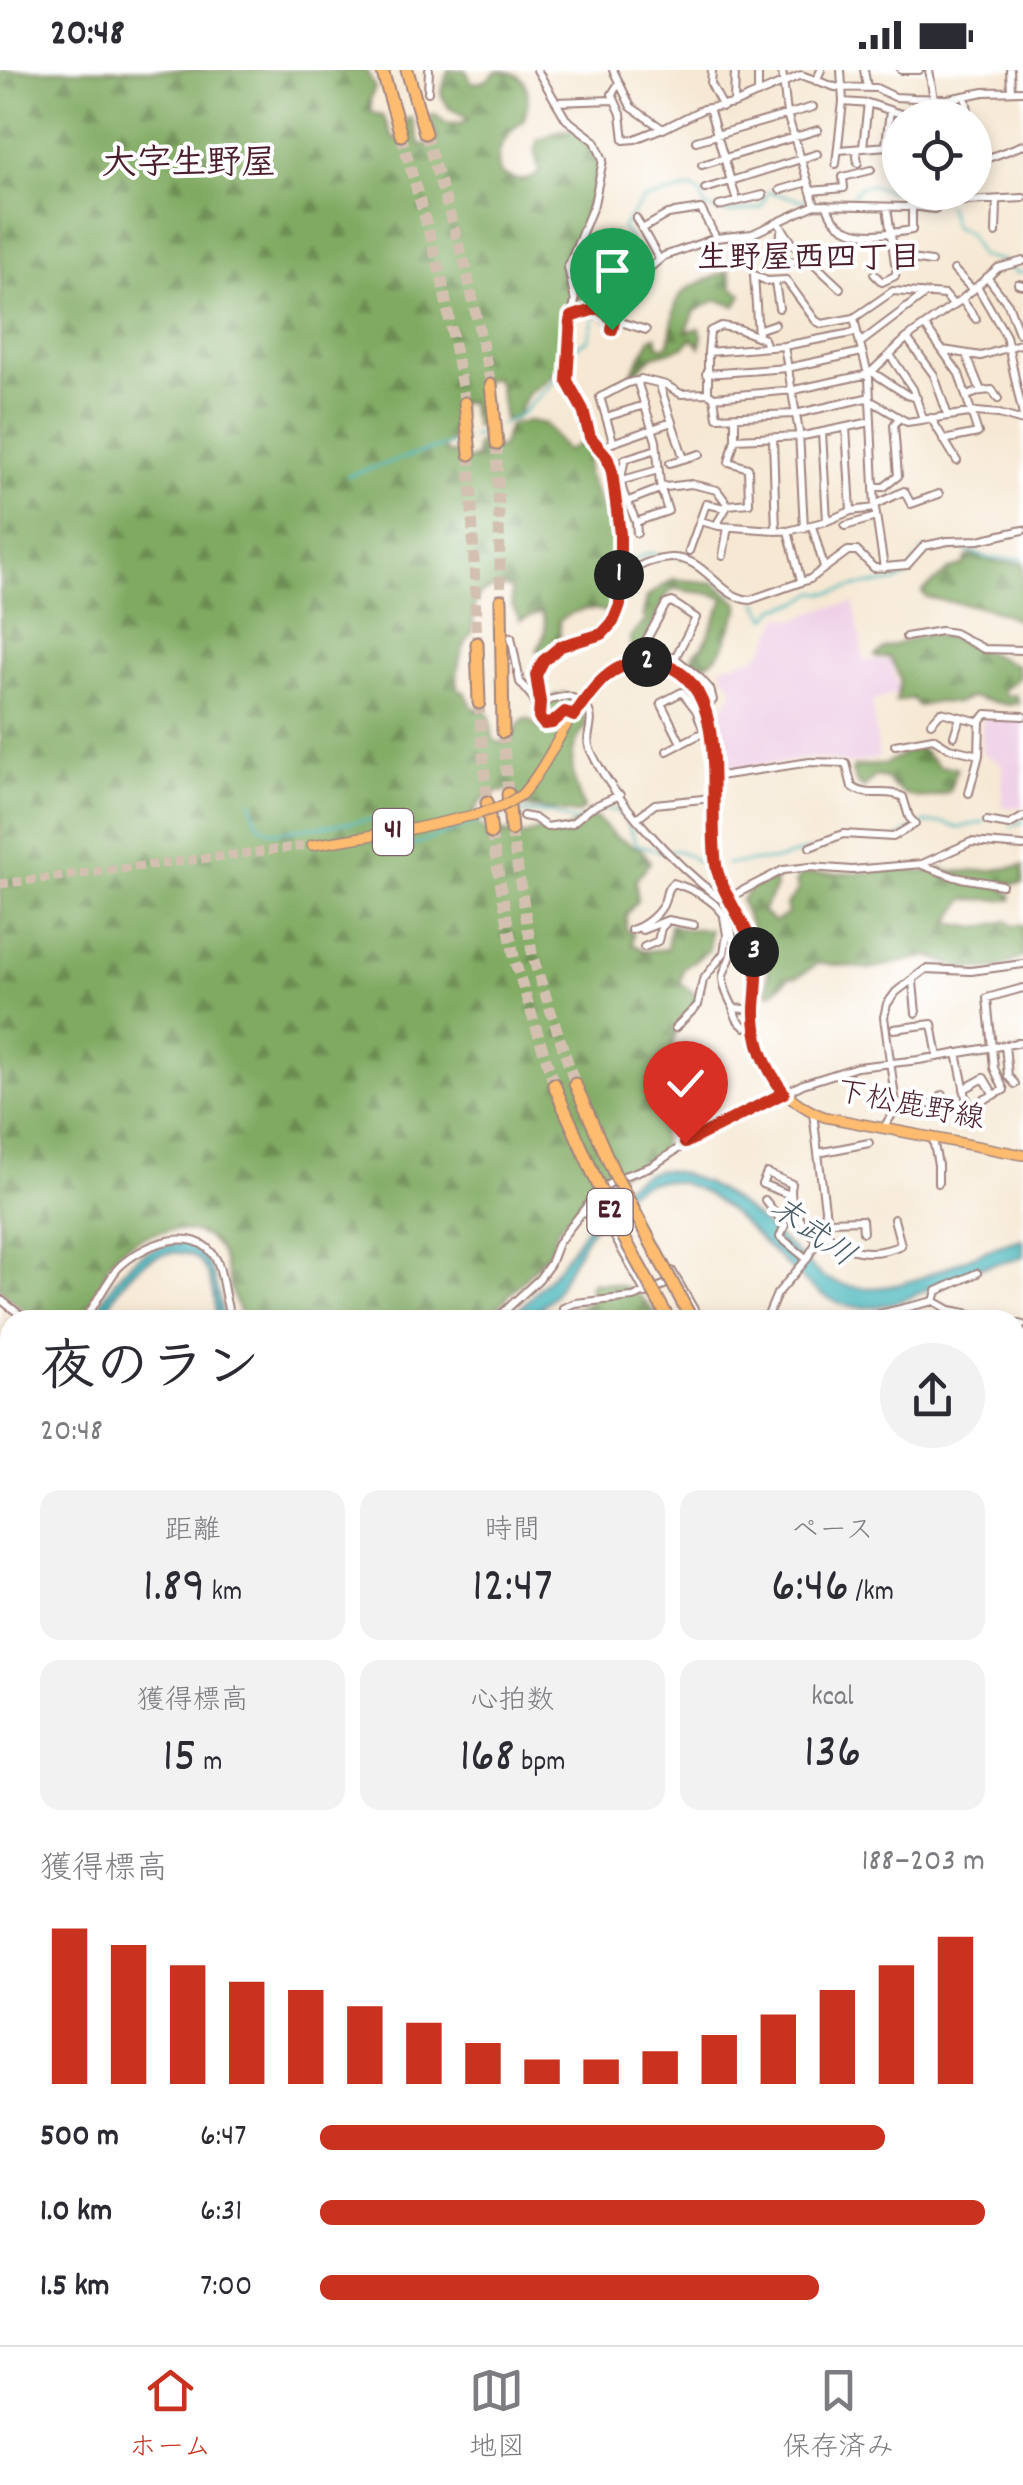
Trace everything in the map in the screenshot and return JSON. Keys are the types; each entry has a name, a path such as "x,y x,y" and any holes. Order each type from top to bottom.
{"highway":[{"path":"382,70 401,135"},
{"path":"407,70 426,133"},
{"path":"491,385 497,444"},
{"path":"466,403 470,454"},
{"path":"501,600 503,732"},
{"path":"477,643 480,703"},
{"path":"511,830 515,794"},
{"path":"488,802 491,833"},
{"name":"E2","path":"554,1084 612,1216 664,1310"},
{"name":"E2","path":"575,1084 632,1210 687,1310"}],"main road":[{"name":"下松鹿野線","path":"515,794 590,692 610,672 644,662 668,666 680,673 691,682 706,708 721,899 755,956 760,1051 784,1093 813,1113 882,1130 1023,1155"},
{"name":"41","path":"312,845 474,815 503,806 515,794"}],"street":[{"path":"428,92 429,70"},
{"path":"537,70 570,123 596,141 603,160 594,204 568,267 575,300 568,330 568,386 583,410 590,437 607,457 612,472 620,534 620,605 613,622 602,634 561,646 543,661 536,675 540,722 552,723 565,712 574,716"},
{"path":"613,70 631,107 660,129"},
{"path":"712,70 711,84 722,106"},
{"path":"734,104 735,70"},
{"path":"758,70 758,94"},
{"path":"782,70 787,114 815,206"},
{"path":"816,81 821,70"},
{"path":"836,164 843,102 842,70"},
{"path":"864,70 866,87"},
{"path":"902,70 919,70"},
{"path":"929,70 937,99"},
{"path":"1010,70 1011,92"},
{"path":"619,83 613,100 621,114 624,140 708,108 734,104 802,76 842,88 866,87 895,97 937,99 1023,91"},
{"path":"965,96 966,100"},
{"path":"556,102 613,100"},
{"path":"843,102 882,108"},
{"path":"858,163 868,103"},
{"path":"708,108 737,201"},
{"path":"696,142 813,108"},
{"path":"702,165 818,130"},
{"path":"838,150 882,145"},
{"path":"992,157 1023,145"},
{"path":"705,189 816,154"},
{"path":"810,191 844,188 843,178 871,170"},
{"path":"780,190 808,182"},
{"path":"719,206 763,195"},
{"path":"992,202 1023,198"},
{"path":"996,232 998,202"},
{"path":"826,204 838,227 890,234 912,230 912,210"},
{"path":"613,334 614,320 639,276 659,258 716,238 743,237 781,228 815,206 882,207"},
{"path":"642,229 668,214 701,209 716,238"},
{"path":"887,210 893,258 898,265"},
{"path":"636,218 659,258"},
{"path":"781,228 781,250 786,260 795,262"},
{"path":"781,228 840,288"},
{"path":"874,274 882,282 895,276 898,265 911,259 931,262"},
{"path":"613,441 600,397 632,381 659,382 681,394 711,395 790,390 870,373 906,338 958,303 1004,264 1023,260"},
{"path":"775,324 759,332 726,326 713,328 706,374 717,417 795,414 870,399 906,422 972,412 1023,419 1009,346 997,316 975,288 960,280 954,270"},
{"path":"768,347 759,332 754,276 775,282 786,280 812,317 822,324 854,318 893,291 946,295 976,319"},
{"path":"987,277 1008,304 1019,333"},
{"path":"775,282 779,308"},
{"path":"706,374 787,368 861,348 926,294"},
{"path":"571,317 598,308 614,320 646,330"},
{"path":"854,318 870,373 875,513 884,568"},
{"path":"822,324 824,338"},
{"path":"926,326 959,374 978,434 943,440"},
{"path":"708,352 784,346 857,332"},
{"path":"906,338 934,375 948,416"},
{"path":"943,350 981,356 1023,343"},
{"path":"784,346 808,527 824,567"},
{"path":"890,354 957,462"},
{"path":"966,354 981,391"},
{"path":"870,373 917,398"},
{"path":"636,522 668,511 653,428 638,381"},
{"path":"659,382 684,459"},
{"path":"967,396 992,390 998,399"},
{"path":"606,416 645,405"},
{"path":"689,552 706,504 750,503 748,468 728,462 735,439 735,417"},
{"path":"874,487 884,486 898,476 894,425 900,418"},
{"path":"598,448 672,422"},
{"path":"735,439 799,437 871,422"},
{"path":"846,427 851,511"},
{"path":"822,432 827,521"},
{"path":"773,439 776,531"},
{"path":"638,534 622,495 626,460 657,449"},
{"path":"670,464 700,454"},
{"path":"623,480 658,470"},
{"path":"626,502 662,488 691,484 717,490 726,506 719,526"},
{"path":"875,513 877,504 904,492 911,504 939,494"},
{"path":"700,521 788,531 851,511 875,513"},
{"path":"845,526 875,513"},
{"path":"723,556 728,527"},
{"path":"620,605 625,601 627,580 633,569 672,558 699,566 746,600 801,581 853,550 874,568 884,568 907,564 924,546 1023,530"},
{"path":"788,531 801,581"},
{"path":"675,658 696,618 672,602 666,604 644,650 675,658 710,689 713,700 706,708"},
{"path":"906,637 922,632 948,632 984,649 1023,650"},
{"path":"512,637 520,682 539,713"},
{"path":"667,751 707,731 682,692 661,703 681,743"},
{"path":"540,702 568,696 575,699"},
{"path":"589,710 589,747 620,795 676,865 721,899 727,936 724,953 702,980 698,1005 675,1028"},
{"path":"930,723 941,712 980,722"},
{"path":"969,794 979,755 980,722 986,714 1023,716"},
{"path":"954,736 960,717"},
{"path":"894,745 933,738 949,748 979,755"},
{"path":"712,777 810,762 846,762 852,787 869,794 891,792 903,798 909,817 916,824 893,837 843,834 810,847"},
{"path":"523,816 547,827 567,825 590,808 620,795"},
{"path":"638,817 654,804 712,798"},
{"path":"987,821 1008,825 1023,817"},
{"path":"694,925 670,920 634,930 660,908 666,888 673,883 721,899 783,870 922,864 966,843 1023,846"},
{"path":"922,864 956,877 1002,885"},
{"path":"724,916 732,938 731,958 723,979 736,1018 745,1027"},
{"path":"644,947 658,940 661,928 670,920"},
{"path":"897,1112 884,1014 896,992 928,968 970,970 1023,964"},
{"path":"913,982 916,1012"},
{"path":"983,1100 1004,1090 996,1079 986,998 1023,988"},
{"path":"733,1008 755,1010"},
{"path":"894,1029 932,1024 938,1057"},
{"path":"506,1310 539,1279 558,1243 600,1189 652,1166 696,1136 784,1093 857,1067 1023,1042"},
{"path":"1005,1045 1008,1076 1016,1084"},
{"path":"957,1053 964,1089 974,1113"},
{"path":"964,1089 984,1078 994,1094"},
{"path":"882,1130 888,1118 897,1112 934,1103 943,1094"},
{"path":"813,1113 826,1225 836,1244 864,1251 885,1251 901,1245 894,1219"},
{"path":"932,1139 938,1183"},
{"path":"818,1154 870,1143"},
{"path":"774,1176 779,1166"},
{"path":"790,1196 762,1184 766,1173 792,1184 790,1196 806,1227 818,1240"},
{"path":"765,1200 785,1225 780,1237 806,1260"},
{"path":"585,1213 612,1233 646,1294"},
{"path":"612,1233 615,1226 639,1213 694,1310"},
{"path":"826,1225 862,1220 862,1232"},
{"path":"770,1310 777,1294 806,1260 826,1225"},
{"path":"91,1310 118,1267 150,1246 182,1240 196,1242 216,1260 228,1310"},
{"path":"934,1301 937,1291 977,1274"},
{"path":"563,1308 646,1294 677,1280"},
{"path":"893,1310 934,1301 950,1310"}],"shaded area":[{"path":"854,603 864,661 890,660 898,689 897,693 872,702 879,758 848,764 814,758 717,771 718,735 714,723 734,691 720,667 756,657 781,616 795,620 821,609"},
{"path":"988,716 1023,718 1023,807 1002,807 1003,767 982,753 982,721"}],"green space":[{"path":"0,70 366,70 375,88 370,99 371,112 383,116 394,139 407,136 406,119 412,118 420,145 438,139 429,116 434,114 446,123 460,124 469,118 449,108 441,94 448,70 466,70 471,82 485,81 496,71 516,75 526,86 528,102 523,121 511,131 500,151 501,174 525,180 534,177 539,173 535,152 538,139 559,131 582,136 596,157 596,185 570,255 584,258 593,276 594,293 590,306 582,309 580,301 571,298 562,368 527,395 515,419 504,420 499,386 495,378 486,379 480,389 486,405 484,422 475,427 469,401 459,403 459,430 444,448 446,453 466,461 476,457 476,446 483,438 489,438 492,448 502,447 509,425 529,421 545,424 566,451 583,442 589,447 587,474 608,521 617,556 617,594 613,606 605,612 587,609 559,621 560,639 554,640 544,653 537,651 545,627 541,612 520,620 512,605 511,590 506,587 480,595 457,676 459,691 465,692 473,708 485,709 493,739 500,743 511,740 513,731 524,719 539,728 553,727 548,707 553,696 565,693 574,708 585,716 587,726 573,755 576,787 584,808 577,814 521,806 516,792 500,792 481,801 474,822 488,832 497,830 523,836 540,830 554,834 596,818 616,837 642,850 650,862 636,880 637,901 626,915 626,930 633,933 632,944 645,951 667,949 670,924 683,929 709,929 709,950 683,969 680,983 695,994 698,1004 683,1019 672,1044 675,1062 662,1117 662,1150 645,1165 605,1177 588,1189 557,1229 550,1251 495,1310 239,1310 219,1250 209,1239 181,1230 149,1235 121,1250 109,1263 100,1289 85,1310 25,1310 0,1288"},
{"path":"729,271 733,288 742,294 736,306 717,300 695,311 686,332 699,328 700,347 692,338 684,347 653,356 630,376 651,338 656,336 658,345 663,347 669,344 674,311 682,294"},
{"path":"968,556 994,562 1023,563 1023,625 1000,613 926,597 922,592 950,569 963,565"},
{"path":"673,579 714,583 739,604 723,648 703,665 692,659 693,654 703,647 724,599 712,594 675,588 668,593 640,651 631,647 630,637 646,620 643,615 647,597"},
{"path":"929,634 963,642 1017,665 1019,677 1003,691 1006,696 1016,695 1019,703 1009,705 971,697 956,703 918,706 912,698 896,702 900,683 897,671 889,657 875,656 884,648"},
{"path":"918,747 939,766 957,768 949,792 915,797 900,791 886,778 875,776 864,788 857,783 854,767 884,764"},
{"path":"1023,866 1023,883 1005,884 1004,891 1011,894 1011,900 965,899 949,923 978,928 1007,921 1013,926 1023,925 1023,957 994,970 960,968 929,956 870,969 819,963 767,993 769,948 755,933 741,900 764,880 774,878 776,888 762,911 774,922 788,914 786,905 798,891 796,882 802,874 901,869 924,872 941,868 951,872"},
{"path":"592,1282 632,1290 652,1310 570,1310 593,1297 589,1287"}],"water":[{"path":"658,1170 703,1182 767,1226 822,1276 847,1286 873,1288 898,1284 1023,1239 1023,1257 964,1273 883,1306 849,1306 823,1295 797,1275 716,1201 688,1185 658,1181 627,1192 616,1201 587,1237 551,1298 536,1310 518,1310 566,1257 596,1212 621,1187"},
{"path":"185,1243 203,1256 221,1310 215,1310 207,1274 199,1261 186,1254 171,1253 137,1268 107,1310 97,1310 127,1267 138,1257 166,1245"}],"waterway":[{"path":"818,202 850,201 859,187 882,189"},
{"path":"599,305 603,270 628,254 629,238 622,228 643,200 692,188 701,194 705,207 730,213 761,208 768,192 811,202"},
{"path":"949,210 954,227 968,233 980,256 1004,261"},
{"path":"1008,267 1023,272"},
{"path":"571,363 577,345 588,340 599,312"},
{"path":"500,425 520,415 565,370"},
{"path":"472,437 492,428"},
{"path":"347,476 465,439"},
{"path":"921,552 961,548 990,559 1023,559"},
{"path":"625,582 634,560 650,553 664,557"},
{"path":"672,555 689,558 705,568"},
{"path":"757,601 767,618 777,608 800,602 815,592 901,579 917,559"},
{"path":"711,573 736,593"},
{"path":"597,629 612,617 617,604"},
{"path":"251,800 260,825 275,832 376,819 384,827"},
{"path":"587,814 614,810 624,819 636,844 662,852"},
{"path":"516,813 548,812 577,823 581,819"},
{"path":"497,816 503,816"},
{"path":"387,842 393,848 413,845 483,820"},
{"path":"1011,827 1023,821"},
{"path":"899,837 923,823 945,823 958,828 984,822"},
{"path":"869,839 886,840"},
{"path":"726,864 781,859 809,850"},
{"path":"669,851 680,851 708,867"}],"tunnel":[{"path":"425,133 466,268 491,385"},
{"path":"401,135 441,275 465,403"},
{"path":"497,444 501,600"},
{"path":"470,454 477,643"},
{"path":"479,703 487,802"},
{"path":"503,732 508,794"},
{"path":"511,830 533,958 575,1084"},
{"path":"491,833 515,962 554,1084"},
{"path":"0,884 312,845"}],"district":[{"name":"大字生野屋","path":"189,166"},
{"name":"生野屋西四丁目","path":"809,261"}],"route":[{"path":"612,330 614,320 598,308 571,317 567,381 583,410 592,442 610,463 620,534 620,605 618,614 602,634 568,642 543,661 536,675 539,718 548,725 562,713 574,716 610,672 644,662 668,666 680,673 691,682 706,708 718,874 755,956 760,1051 784,1093 685,1143"}],"water label":[{"name":"末武川","path":"811,1234"}]}
